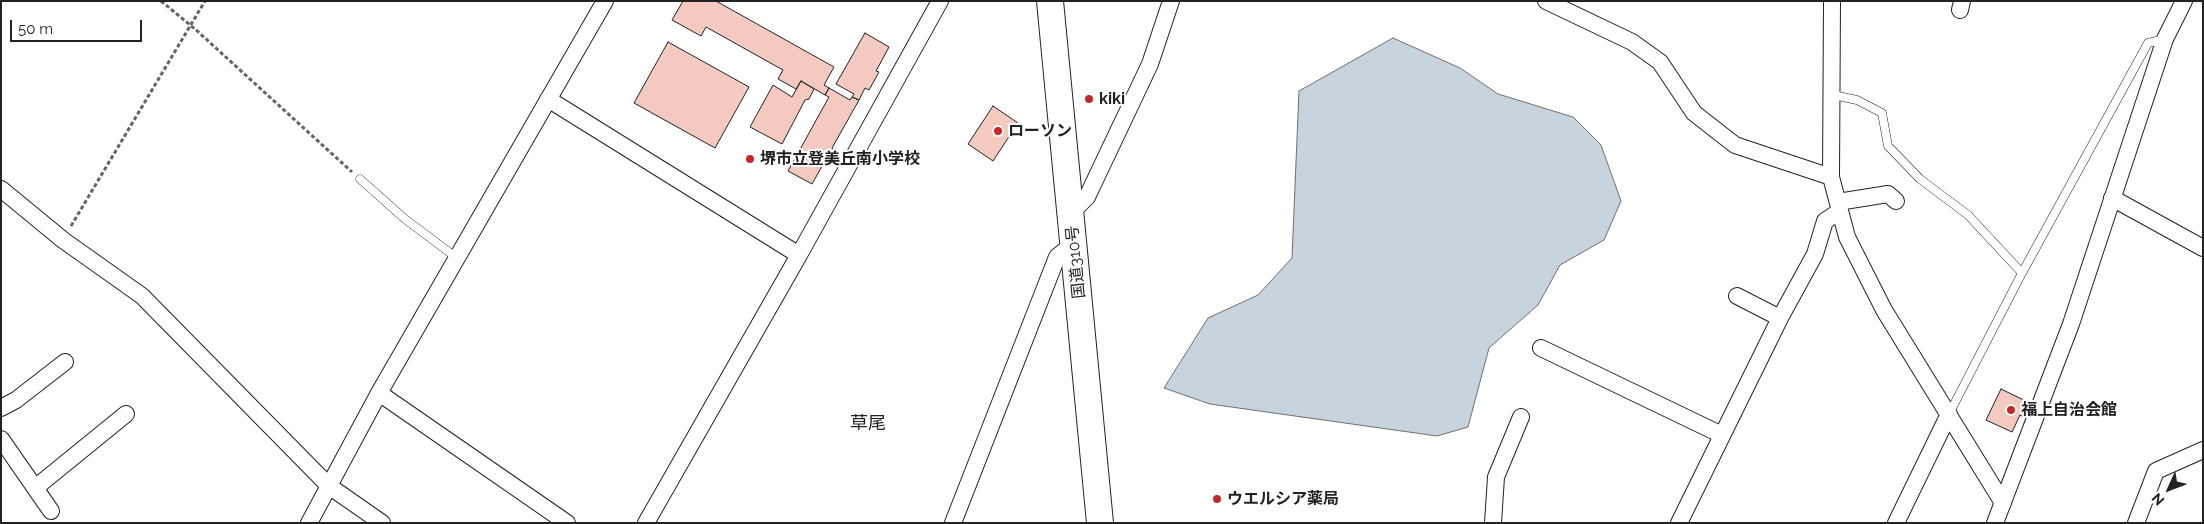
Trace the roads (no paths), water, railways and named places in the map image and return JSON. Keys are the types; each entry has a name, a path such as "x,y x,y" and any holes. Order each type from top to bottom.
{"highway":[{"name":"国道310号","path":"1050,1 1100,523"}],"street":[{"path":"308,523 379,393 605,1"},
{"path":"646,523 799,256 940,1"},
{"path":"1071,213 1087,198 1150,64 1171,1"},
{"path":"1546,1 1632,42 1660,62 1694,113 1735,145 1831,177"},
{"path":"1832,1 1833,95 1831,177 1847,237 1884,310 2002,503"},
{"path":"1995,523 2071,324 2165,39 2184,1"},
{"path":"548,99 799,256"},
{"path":"1,189 63,240 142,296 328,486 382,523"},
{"path":"1679,523 1780,318 1815,254 1825,221 1839,206 1888,194 1896,200"},
{"path":"2112,198 2203,248"},
{"path":"953,523 1057,257 1074,243"},
{"path":"1738,296 1780,318"},
{"path":"1541,348 1722,435"},
{"path":"1,408 16,400 65,362"},
{"path":"379,393 567,523"},
{"path":"35,488 126,414"},
{"path":"1896,523 1949,414"},
{"path":"1492,523 1496,478 1521,417"},
{"path":"1,439 51,511"},
{"path":"2136,523 2156,470 2203,450"}],"lane":[{"path":"1949,414 2022,273 2148,43 2165,39"},
{"path":"1833,95 1857,100 1882,113 1888,146 1920,179 1968,215 2022,273"},
{"path":"360,179 405,219 456,258"}],"place":[{"name":"kiki","path":"1089,99"},
{"name":"ローソン","path":"998,131"},
{"name":"堺市立登美丘南小学校","path":"750,159"},
{"name":"福上自治会館","path":"2011,410"},
{"name":"ウエルシア薬局","path":"1217,499"}],"district":[{"name":"草尾","path":"868,424"}]}
